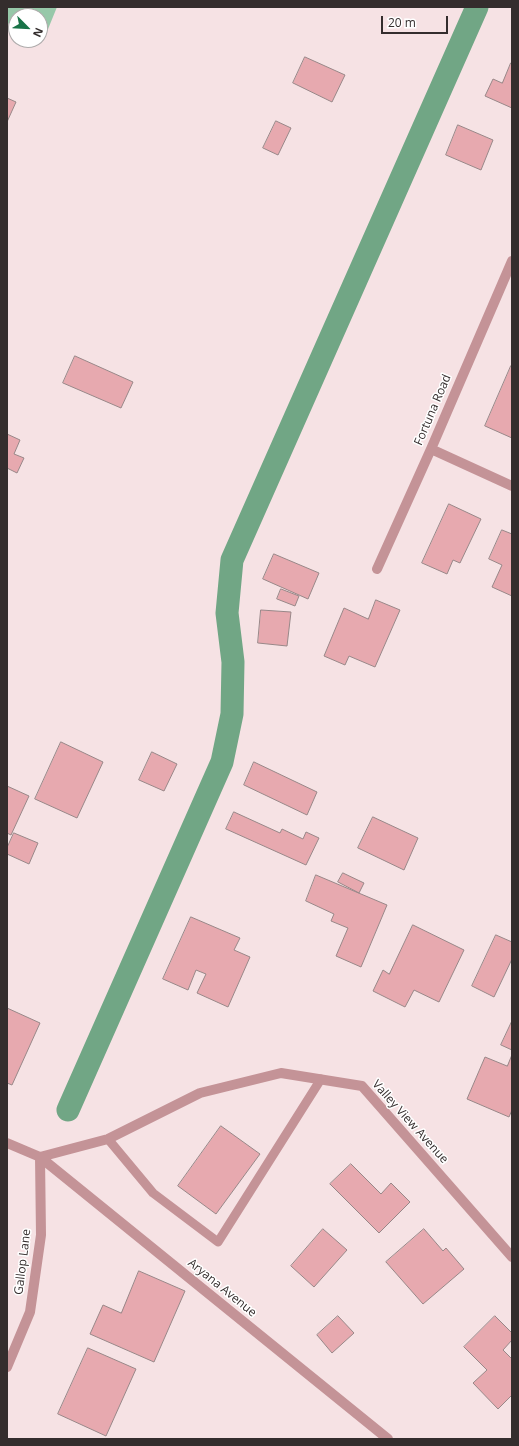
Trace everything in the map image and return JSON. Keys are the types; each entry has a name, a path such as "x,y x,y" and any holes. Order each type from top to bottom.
{"street":[{"name":"Fortuna Road","path":"377,569 431,449 512,261"},
{"path":"431,449 512,486"},
{"name":"Valley View Avenue","path":"40,1157 108,1139 200,1093 281,1072 362,1086 512,1257"},
{"path":"7,1143 40,1157"},
{"name":"Gallop Lane","path":"7,1366 30,1312 41,1234 40,1157"},
{"name":"Aryana Avenue","path":"40,1157 388,1439"}],"lane":[{"path":"108,1139 153,1193 218,1242 321,1080"}],"green space":[{"path":"7,7 57,7 48,29 48,8 8,8 7,23"}],"building":[{"path":"305,57 345,75 332,102 293,83"},
{"path":"511,63 512,108 485,96 493,79 502,83"},
{"path":"7,98 16,102 7,122"},
{"path":"276,121 291,128 278,155 263,148"},
{"path":"458,125 493,140 481,170 446,155"},
{"path":"75,356 133,382 121,408 63,383"},
{"path":"511,366 512,367 512,438 485,426"},
{"path":"7,434 20,440 14,454 24,458 17,473 7,468"},
{"path":"449,504 481,519 460,563 453,560 447,574 422,563"},
{"path":"502,530 512,534 512,596 492,587 502,565 489,559"},
{"path":"274,554 319,573 308,599 263,579"},
{"path":"281,589 299,596 295,606 277,599"},
{"path":"376,600 400,610 375,667 349,656 345,665 324,656 344,608 368,619"},
{"path":"261,610 291,612 287,646 258,643"},
{"path":"61,742 103,762 77,818 35,799"},
{"path":"152,752 177,764 164,791 139,780"},
{"path":"254,762 317,792 307,815 244,785"},
{"path":"7,786 29,796 11,835 7,833"},
{"path":"234,812 280,833 282,829 303,839 306,832 319,838 306,865 226,829"},
{"path":"373,817 418,838 404,870 358,848"},
{"path":"14,833 38,843 29,864 7,854 7,848"},
{"path":"343,873 364,883 359,893 338,882"},
{"path":"316,875 387,905 361,967 336,956 348,928 331,921 334,914 306,901"},
{"path":"191,917 240,938 234,950 250,957 228,1007 197,993 206,974 196,970 188,990 163,979"},
{"path":"413,925 464,950 439,1002 414,990 405,1007 373,991 383,970 389,974"},
{"path":"496,935 512,942 512,959 494,997 472,986"},
{"path":"7,1008 40,1023 12,1085 7,1083"},
{"path":"512,1021 512,1050 501,1045"},
{"path":"512,1055 512,1110 509,1117 467,1099 485,1057 507,1066"},
{"path":"221,1126 260,1154 216,1214 178,1186"},
{"path":"351,1164 381,1194 391,1183 410,1202 379,1233 330,1184"},
{"path":"323,1229 347,1250 314,1287 291,1266"},
{"path":"424,1229 443,1251 446,1248 464,1269 423,1304 386,1262"},
{"path":"139,1271 185,1291 154,1362 90,1334 103,1305 121,1313"},
{"path":"338,1316 354,1333 332,1353 317,1335"},
{"path":"495,1316 512,1333 512,1340 503,1350 512,1359 512,1395 498,1409 473,1383 487,1370 464,1347"},
{"path":"88,1348 136,1369 106,1436 58,1414"}],"waterway":[{"path":"68,1110 222,762 232,714 233,662 227,613 232,560 477,7"}]}
